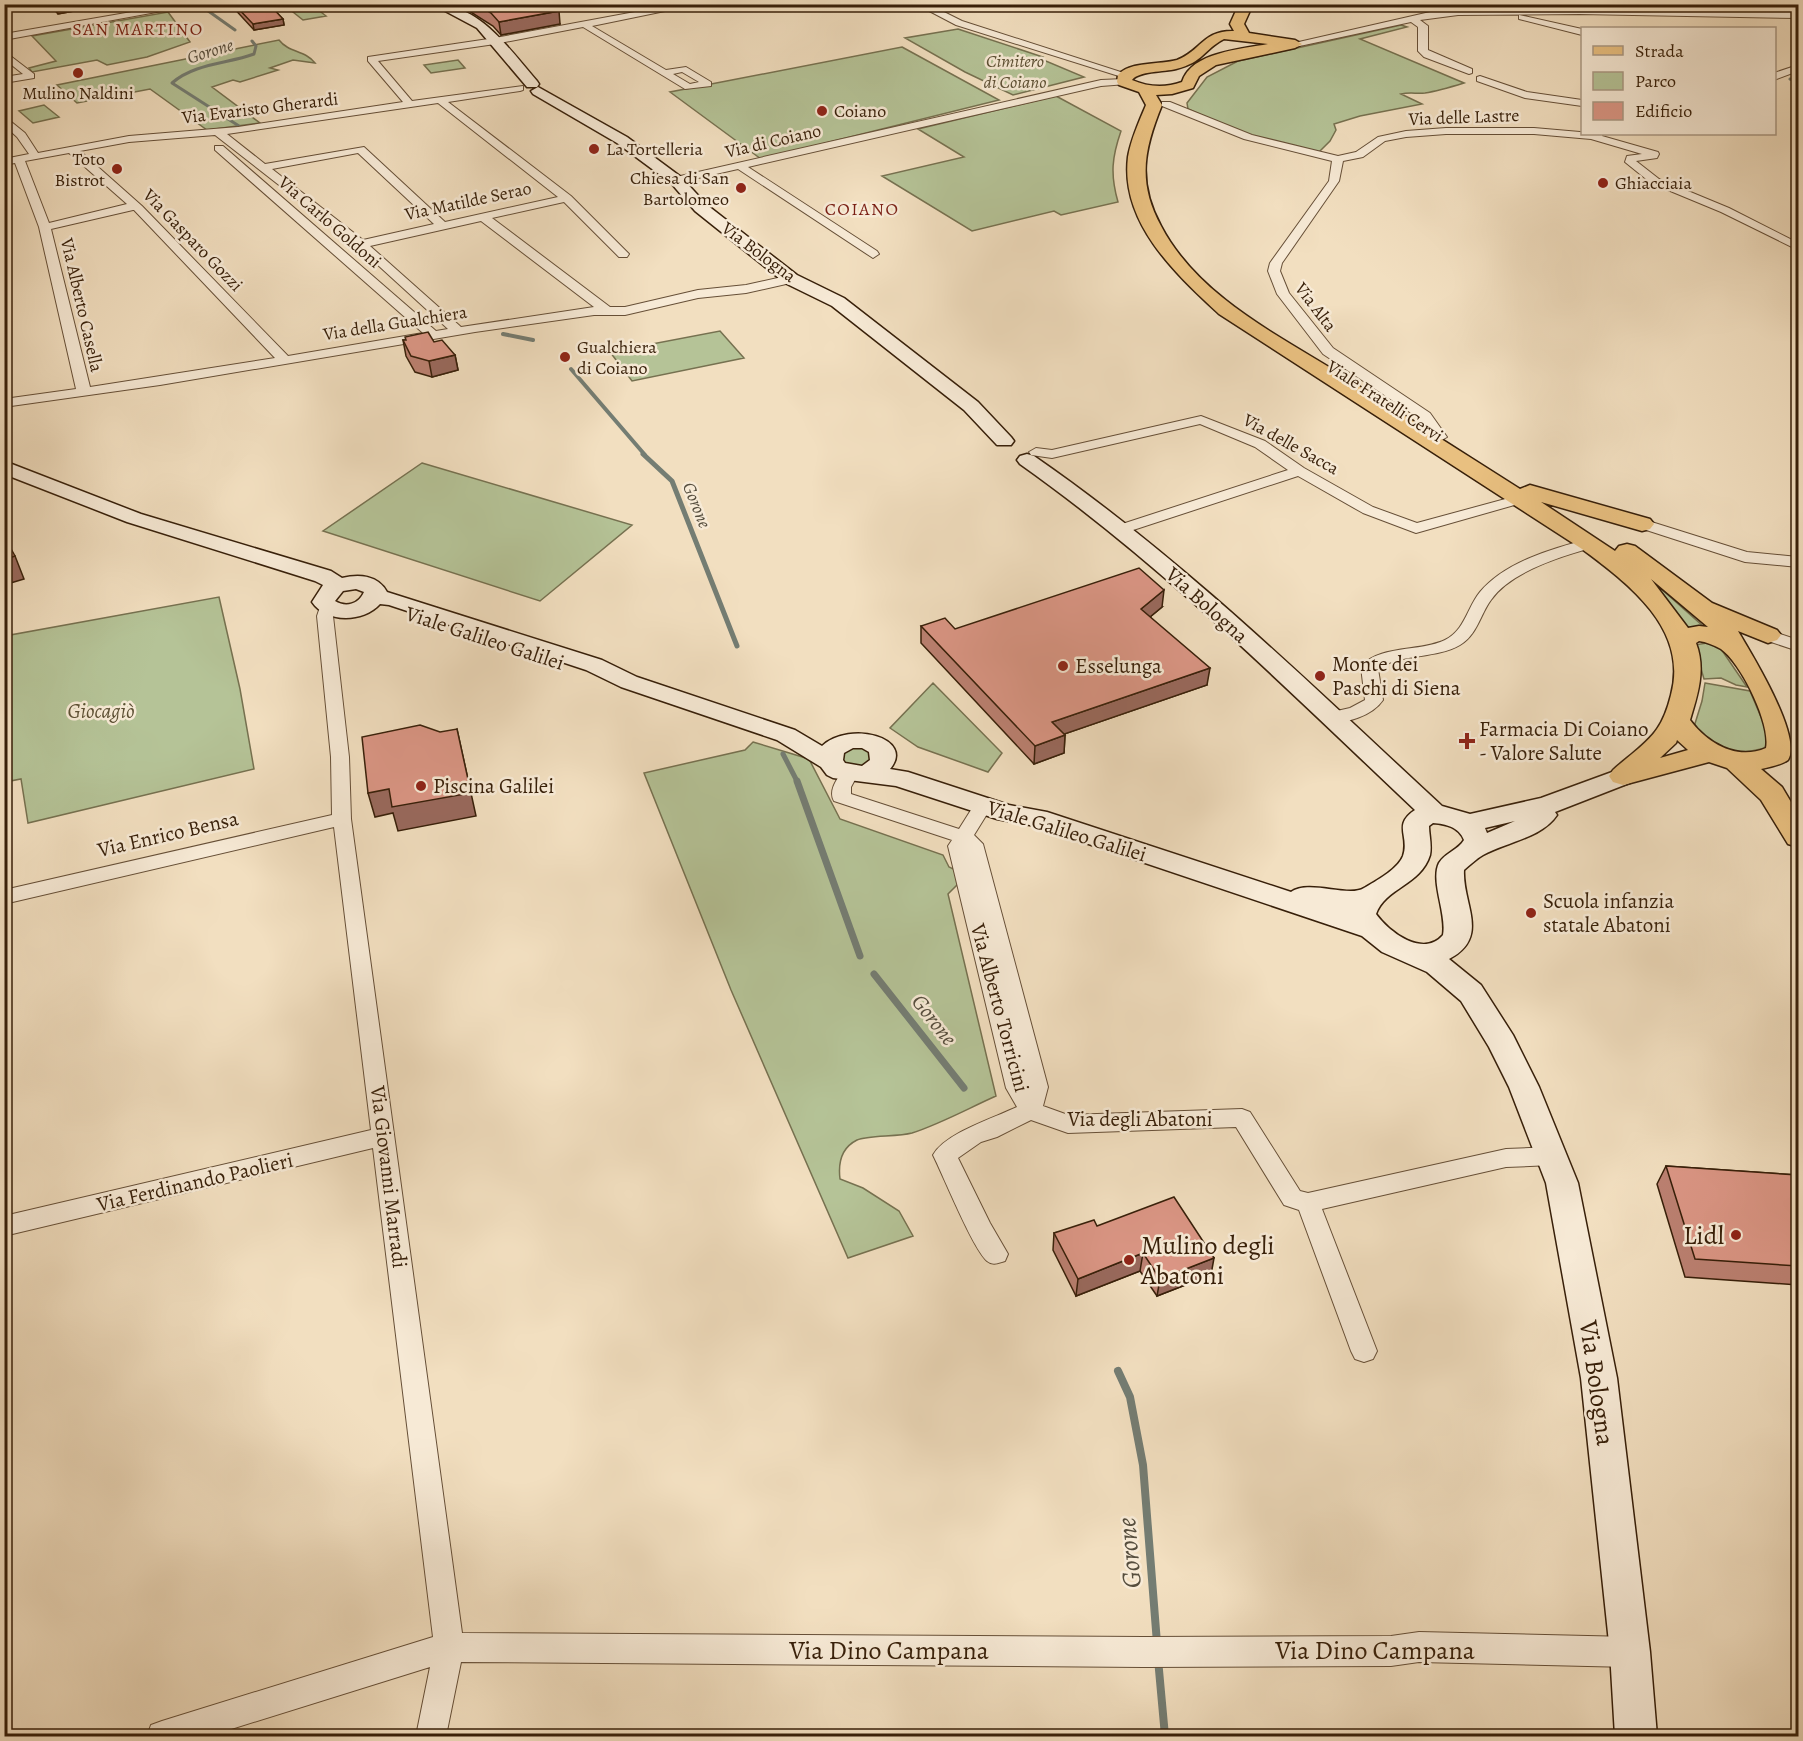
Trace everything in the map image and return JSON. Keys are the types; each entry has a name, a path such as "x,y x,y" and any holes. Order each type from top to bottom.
{"main road":[{"path":"1222,35 1229,16 1237,4"},
{"path":"1246,4 1237,24 1243,35 1261,46"},
{"path":"1124,78 1144,69 1188,61 1200,53 1209,39 1222,35 1243,35"},
{"name":"Viale Fratelli Cervi","path":"1295,44 1261,46 1202,64 1191,74 1188,85 1170,97 1149,150 1147,168 1156,208 1170,234 1195,267 1238,307 1440,437 1525,495 1635,577 1674,623 1714,637 1749,667 1782,736 1779,753 1781,777 1798,804"},
{"path":"1124,78 1145,90 1170,97"},
{"name":"Viale Fratelli Cervi","path":"1145,90 1154,105 1143,131 1136,167 1142,208 1155,235 1180,267 1226,310 1525,495 1616,543 1699,605 1714,637"},
{"path":"1525,495 1642,524"},
{"path":"1616,543 1609,530 1613,524 1625,522 1642,524"},
{"path":"1699,605 1768,634"},
{"path":"1714,637 1768,634"},
{"name":"Viale Fratelli Cervi","path":"1623,776 1666,737 1685,697 1688,680 1687,657 1714,637"},
{"path":"1676,720 1683,734 1692,742 1725,758 1772,794 1798,837"},
{"path":"1623,776 1725,758 1767,760 1779,753"}],"street":[{"path":"4,37 196,4"},
{"name":"Via Bologna","path":"438,4 481,25 530,88 622,140 676,180 701,208 791,279 838,302 971,406 1004,441 996,445 995,454 1009,460 1032,456 1121,529 1334,717 1378,761 1426,818"},
{"path":"411,105 371,58 495,41 695,4"},
{"path":"920,4 959,23 1085,63 1124,78"},
{"path":"1295,44 1413,19 1467,4"},
{"path":"1473,4 1486,11"},
{"path":"1430,15 1486,11 1798,15"},
{"path":"1509,11 1513,15 1550,26 1581,32"},
{"path":"1413,19 1423,26 1423,51 1427,55 1469,71"},
{"path":"585,25 688,87 708,84 683,69 665,73"},
{"path":"4,54 30,76 4,80"},
{"path":"1085,63 1144,69"},
{"path":"1779,76 1798,68"},
{"path":"1779,76 1798,81"},
{"name":"Via di Coiano","path":"676,180 1124,78"},
{"path":"1480,79 1525,95 1581,103"},
{"name":"Via Evaristo Gherardi","path":"4,162 129,139 238,130 530,88"},
{"path":"1170,97 1248,137 1338,159"},
{"name":"Via Matilde Serao","path":"440,100 567,198 597,231 623,254"},
{"path":"4,119 21,135 35,156"},
{"name":"Via Carlo Goldoni","path":"238,130 239,134 297,178"},
{"name":"Via delle Lastre","path":"1338,159 1359,155 1382,139 1406,134 1446,131 1534,131 1581,134"},
{"name":"Via Carlo Goldoni","path":"218,132 373,241 466,326"},
{"name":"Via Carlo Goldoni","path":"205,133 207,138 434,336"},
{"name":"Via delle Lastre","path":"1595,135 1654,154 1631,158 1630,162 1655,181 1725,210 1798,247"},
{"name":"Via Gasparo Gozzi","path":"71,149 135,206 284,359"},
{"path":"280,164 360,149 442,225"},
{"name":"Via Alberto Casella","path":"19,159 45,226 84,392"},
{"name":"Via Alta","path":"1338,159 1334,181 1276,263 1274,272 1276,281 1282,294 1328,351 1425,416 1440,437"},
{"name":"Via Carlo Goldoni","path":"265,167 280,164"},
{"path":"740,166 873,254"},
{"name":"Via Matilde Serao","path":"373,241 567,198"},
{"name":"Via Alberto Casella","path":"45,226 135,206"},
{"path":"483,217 607,311"},
{"name":"Via della Gualchiera","path":"4,403 434,336 466,326 594,311 625,311 698,294 746,289 791,279"},
{"name":"Via delle Sacca","path":"1032,456 1052,454 1201,420 1260,444 1299,471 1368,510 1416,528 1525,495"},
{"path":"4,467 134,518 229,549 238,557 313,585 341,603"},
{"path":"1121,529 1299,471"},
{"path":"1642,524 1745,557 1798,562"},
{"path":"1334,717 1366,708 1372,704 1374,700 1369,667 1376,661 1457,641 1464,634 1488,593 1506,579 1535,563 1590,544"},
{"name":"Viale Galileo Galilei","path":"341,603 384,606 588,671 609,674 786,735 848,770 898,778 1006,813 1038,818 1369,928"},
{"name":"Via Giovanni Marradi","path":"341,603 342,819 449,1647 431,1737"},
{"path":"1768,634 1798,646"},
{"path":"848,770 842,787 842,797 964,837"},
{"path":"1469,837 1523,828 1571,797 1623,776"},
{"name":"Via Alberto Torricini","path":"983,806 958,846 1017,1088 1030,1111"},
{"path":"1268,895 1367,900 1401,878 1411,866 1418,854 1426,818 1450,816 1469,837"},
{"name":"Via Enrico Bensa","path":"4,897 342,819"},
{"path":"1412,954 1434,953 1454,944 1460,925 1449,884 1449,874 1451,866 1469,837"},
{"path":"1367,900 1362,914 1369,928 1383,940 1437,965 1471,993 1502,1043"},
{"path":"1454,944 1490,1006 1502,1043"},
{"name":"Via Bologna","path":"1502,1043 1524,1087 1562,1183 1599,1378 1630,1652 1636,1737"},
{"path":"996,1254 981,1230 945,1155 975,1134 989,1131 1030,1111"},
{"name":"Via degli Abatoni","path":"1030,1111 1068,1124 1242,1118 1292,1198 1308,1203"},
{"name":"Via Ferdinando Paolieri","path":"4,1226 384,1136"},
{"path":"1364,1351 1308,1203 1506,1158 1552,1156"},
{"name":"Via Dino Campana","path":"162,1737 449,1647 1144,1652 1391,1651 1419,1647 1630,1652"}],"green space":[{"path":"312,5 326,16 303,20 288,8"},
{"path":"168,12 190,42 147,57 107,65 97,60 32,72 29,68 56,61 32,36"},
{"path":"1401,25 1407,27 1360,39 1464,83 1430,92 1401,94 1422,104 1360,116 1334,124 1336,130 1330,141 1318,153 1244,134 1188,109 1187,103 1207,77 1238,61"},
{"name":"Cimitero di Coiano","path":"958,29 1043,57 1041,59 1084,77 1013,95 965,72 905,38"},
{"path":"279,40 315,63 293,60 270,68 278,70 240,82 233,80 212,87 260,123 207,130 150,89 77,103 57,85"},
{"name":"Coiano","path":"902,47 999,100 761,159 670,92"},
{"path":"458,60 465,68 431,73 424,65"},
{"path":"1056,96 1121,131 1113,166 1118,202 1061,215 1054,211 972,231 882,176 964,157 918,129"},
{"path":"44,105 59,117 33,123 19,111"},
{"path":"720,331 744,358 632,381 610,352"},
{"path":"422,463 632,525 540,601 323,531"},
{"path":"1649,578 1704,627 1685,627"},
{"name":"Giocagiò","path":"219,597 240,689 254,769 28,823 21,779 5,782 5,636"},
{"path":"1707,643 1719,646 1747,687 1721,678 1704,679 1694,645"},
{"path":"933,683 1002,753 988,772 918,747 890,728"},
{"path":"1705,683 1750,691 1769,736 1765,748 1743,752 1727,750 1693,730"},
{"path":"753,742 809,759 840,819 943,855 949,867 962,873 963,879 948,894 996,1096 944,1121 912,1133 862,1138 847,1147 840,1162 840,1179 863,1188 899,1211 913,1236 848,1258 731,990 644,773 745,750"},
{"path":"853,746 868,749 873,758 863,766 849,766 842,762 841,752"}],"building":[{"path":"53,4 76,4 56,8"},
{"path":"234,4 269,4 283,19 253,24"},
{"path":"476,4 548,4 559,11 499,22 491,13"},
{"path":"428,332 434,342 442,340 455,355 429,361 411,356 403,340 406,340 405,337"},
{"path":"4,540 6,540 15,556 4,559"},
{"name":"Esselunga","path":"1139,568 1164,590 1141,609 1210,668 1052,722 1065,735 1035,746 921,626 945,618 955,629"},
{"name":"Piscina Galilei","path":"420,725 440,732 457,729 471,793 392,807 389,789 368,793 362,737"},
{"name":"Lidl","path":"1666,1166 1798,1175 1798,1266 1695,1259"},
{"name":"Mulino degli Abatoni","path":"1174,1197 1214,1258 1160,1279 1143,1253 1078,1279 1054,1233 1094,1220 1097,1226"}],"waterway":[{"name":"Gorone","path":"204,8 235,30"},
{"name":"Gorone","path":"239,126 172,83 191,71 254,54 256,46 252,41"},
{"path":"1790,79 1798,82"},
{"name":"Gorone","path":"503,334 533,340"},
{"name":"Gorone","path":"571,369 645,455"},
{"name":"Gorone","path":"643,454 672,481 737,646"},
{"name":"Gorone","path":"783,754 797,781"},
{"name":"Gorone","path":"797,781 860,956"},
{"name":"Gorone","path":"874,974 964,1088"},
{"name":"Gorone","path":"1118,1371 1130,1397 1143,1465 1157,1643"},
{"name":"Gorone","path":"1158,1659 1165,1736"}],"place":[{"name":"Mulino Naldini","path":"78,73"},
{"name":"Coiano","path":"822,111"},
{"name":"La Tortelleria","path":"594,149"},
{"name":"Toto Bistrot","path":"117,169"},
{"name":"Ghiacciaia","path":"1603,183"},
{"name":"Chiesa di San Bartolomeo","path":"741,188"},
{"name":"Gualchiera di Coiano","path":"565,357"},
{"name":"Esselunga","path":"1063,666"},
{"name":"Monte dei Paschi di Siena","path":"1320,676"},
{"name":"Farmacia Di Coiano - Valore Salute","path":"1467,741"},
{"name":"Piscina Galilei","path":"421,786"},
{"name":"Scuola infanzia statale Abatoni","path":"1531,913"},
{"name":"Lidl","path":"1736,1235"},
{"name":"Mulino degli Abatoni","path":"1129,1260"}],"district":[{"name":"SAN MARTINO","path":"138,29"},
{"name":"COIANO","path":"862,209"}]}
